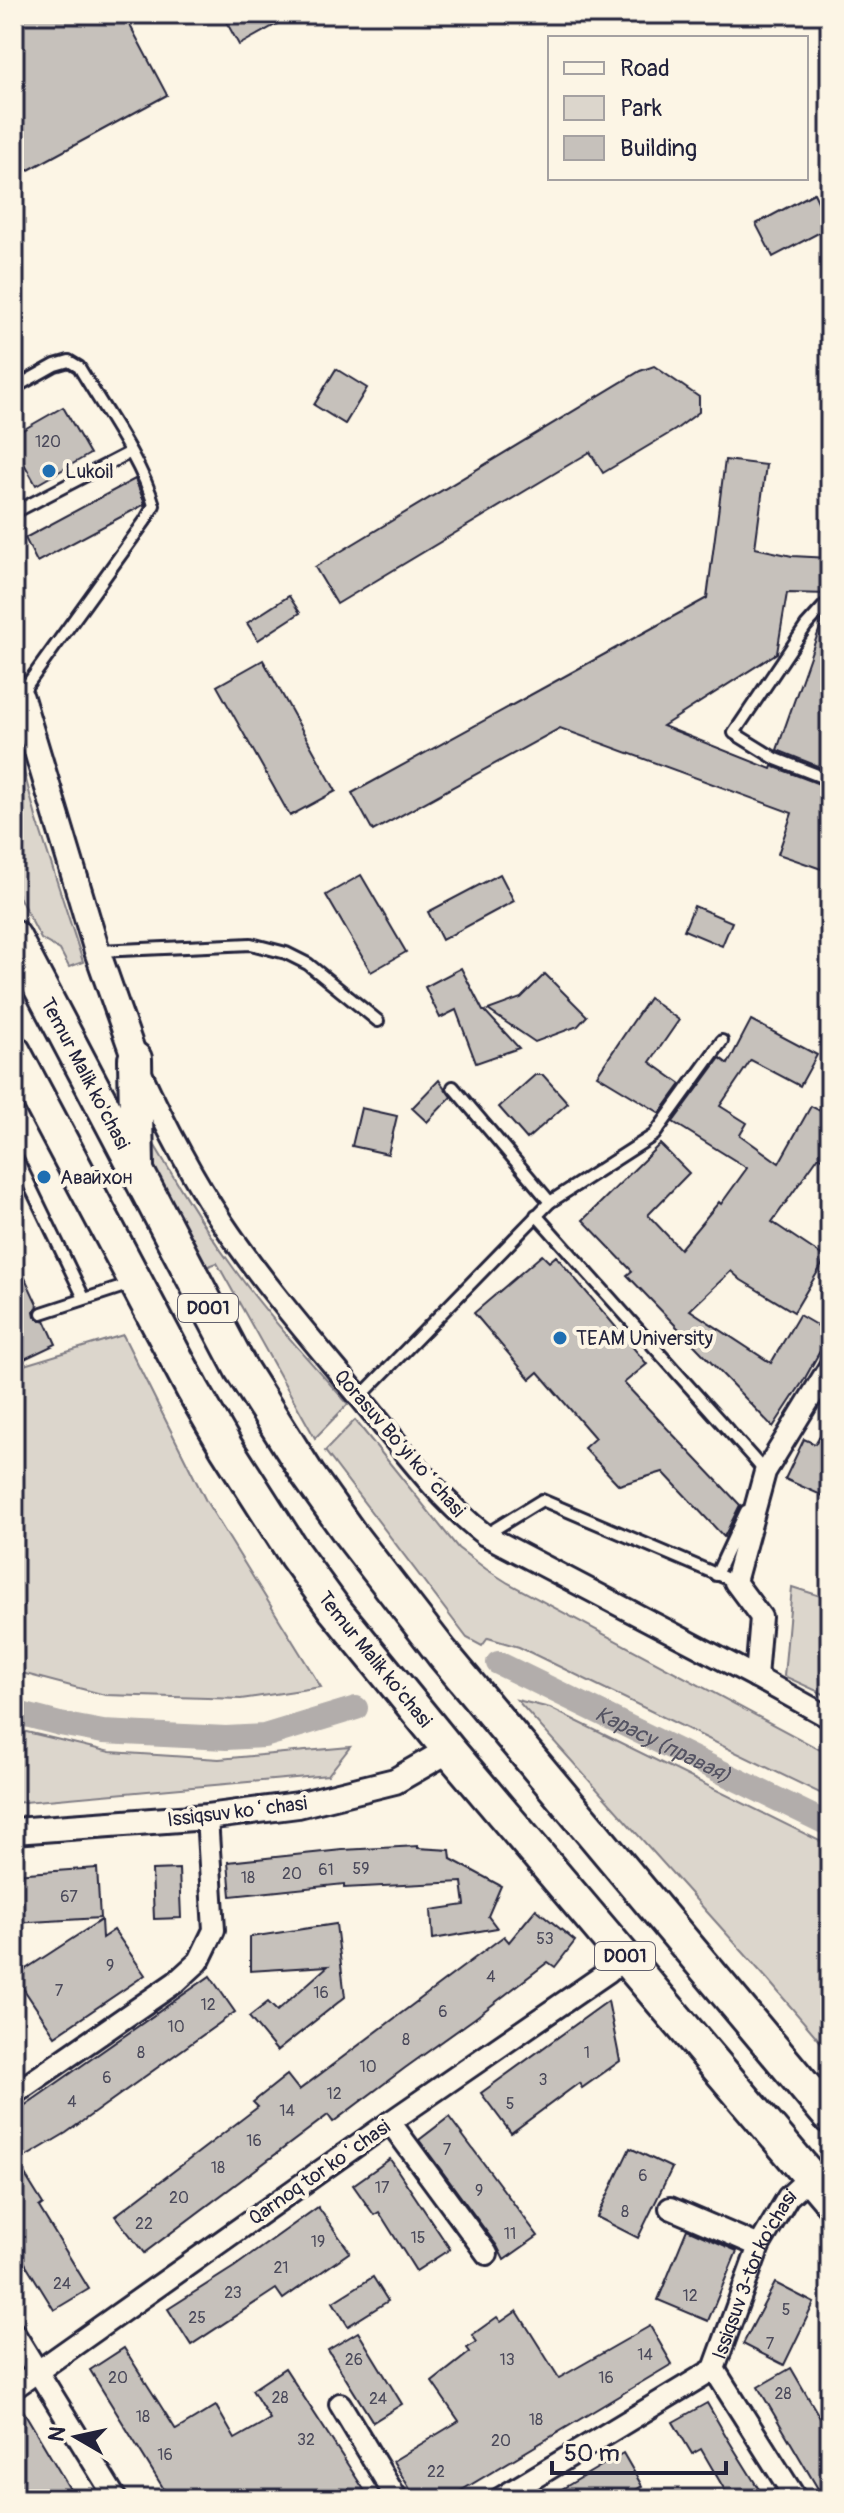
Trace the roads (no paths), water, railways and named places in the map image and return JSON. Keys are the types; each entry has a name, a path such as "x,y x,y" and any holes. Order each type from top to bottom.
{"highway":[{"name":"Temur Malik ko'chasi","path":"14,937 137,1174 273,1423 350,1534 442,1653 830,2117"},
{"name":"Temur Malik ko'chasi","path":"14,1052 200,1401 295,1555 418,1713 820,2188"},
{"path":"135,1059 137,1174"}],"street":[{"path":"18,691 97,951 135,1059"},
{"name":"Qorasuv Bo‘yi koʻchasi","path":"135,1059 187,1167 223,1224 293,1317 433,1487 459,1514 485,1535 830,1718"},
{"path":"756,1677 761,1617 726,1578 765,1472 830,1366"},
{"name":"Issiqsuv koʻchasi","path":"14,1831 207,1817 298,1805 395,1781 449,1750"},
{"path":"14,2094 176,1982 199,1961 214,1930 207,1817"},
{"name":"Qarnoq tor koʻchasi","path":"14,2388 608,1972 625,1957"},
{"path":"390,2122 487,2254"},
{"name":"Issiqsuv 3-tor ko'chasi","path":"499,2499 714,2369 759,2246 788,2197 820,2188"},
{"path":"670,2208 759,2246"},
{"path":"14,2333 116,2499"},
{"path":"714,2369 796,2499"},
{"path":"340,2404 397,2499"}],"lane":[{"path":"14,388 55,365 69,361 79,367 151,492 154,505 116,564 27,685 18,691"},
{"path":"14,510 129,453"},
{"path":"830,605 826,604 806,626 734,733 776,759 830,780"},
{"path":"97,951 251,944 286,953 308,964 378,1021"},
{"path":"360,1397 550,1202 654,1135 722,1041"},
{"path":"453,1087 550,1202"},
{"path":"14,1153 84,1298"},
{"path":"536,1215 765,1472"},
{"path":"42,1313 137,1282"},
{"path":"485,1535 542,1500 726,1578"}],"waterway":[{"name":"Карасу (правая)","path":"498,1663 830,1825"},
{"name":"Карасу (правая)","path":"14,1712 103,1732 226,1738 264,1736 356,1708"}],"place":[{"name":"Lukoil","path":"49,471"},
{"name":"Авайхон","path":"44,1177"},
{"name":"TEAM University","path":"560,1338"}]}
